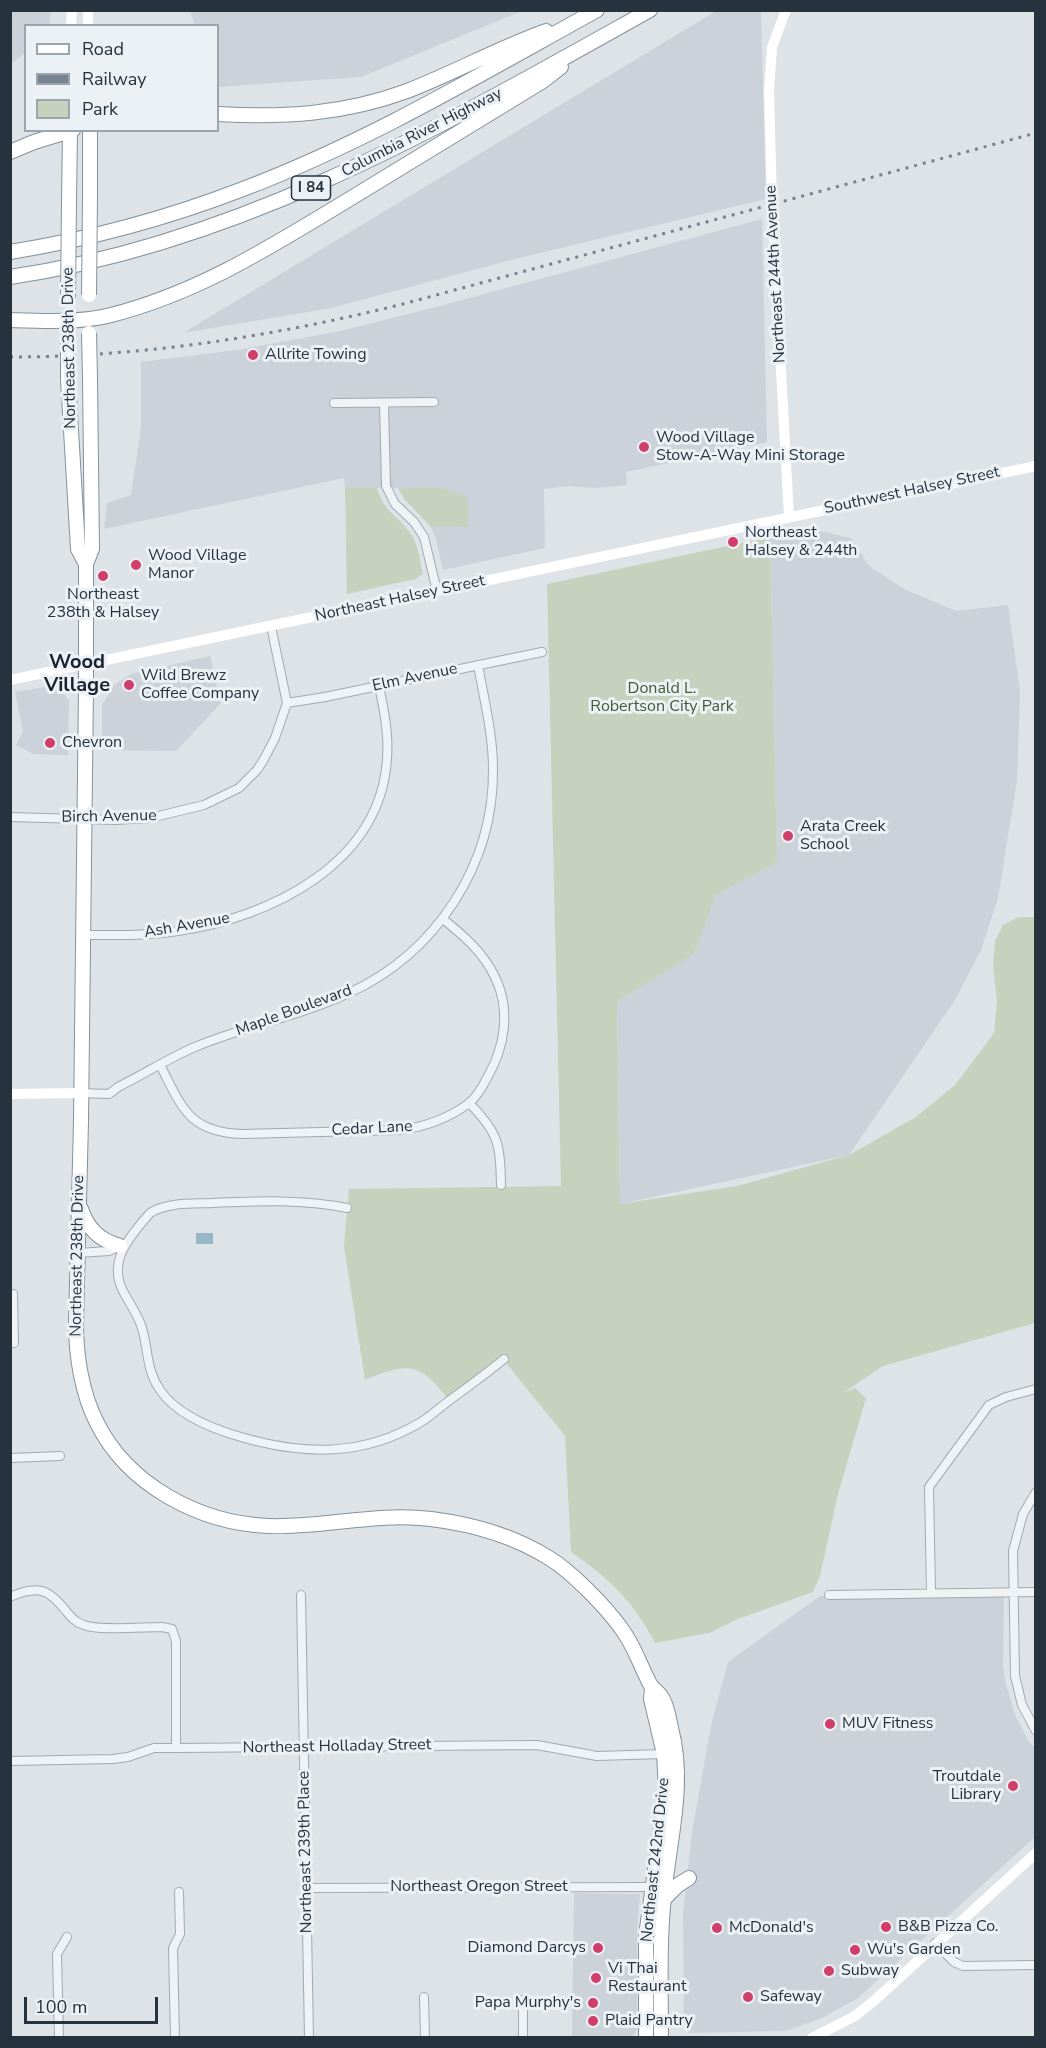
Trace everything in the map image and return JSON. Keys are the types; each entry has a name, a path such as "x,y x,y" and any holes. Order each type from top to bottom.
{"highway":[{"name":"Columbia River Highway","path":"10,277 100,260 163,243 294,196 415,138 650,10"},
{"name":"Columbia River Highway","path":"10,252 66,242 141,223 217,199 284,173 388,124 592,13"},
{"path":"219,114 300,115 359,106 405,92 526,38 592,13"},
{"path":"10,320 68,320 108,316 179,293 226,272 543,81 591,43"},
{"path":"10,152 68,132"},
{"name":"Northeast 238th Drive","path":"71,132 68,379 78,549 86,564"},
{"name":"Northeast 238th Drive","path":"90,132 89,333 92,549 86,564 81,1094 76,1342 82,1376 95,1420 105,1437 136,1473 162,1493 206,1515 247,1524 291,1526 412,1518 455,1523 505,1537 550,1558 598,1602 622,1630 652,1688 651,1699 670,1755"},
{"path":"79,1201 90,1228 100,1238 122,1246"},
{"name":"Northeast 242nd Drive","path":"661,2037 663,1899 677,1802 670,1755"},
{"name":"Northeast 242nd Drive","path":"646,2037 646,1936 665,1808 670,1755"},
{"path":"663,1899 689,1878 678,1873 669,1857"}],"street":[{"name":"Northeast 244th Avenue","path":"786,10 772,47 769,74 771,179 789,517"},
{"path":"334,403 434,402"},
{"path":"384,403 386,486 395,504 414,522 424,537 437,591"},
{"name":"Southwest Halsey Street","path":"789,517 1035,466"},
{"name":"Northeast Halsey Street","path":"10,680 789,517"},
{"name":"Birch Avenue","path":"10,818 123,820 150,818 191,810 229,794 248,780 264,759 275,738 287,703 272,626"},
{"name":"Elm Avenue","path":"287,703 542,652"},
{"name":"Maple Boulevard","path":"81,1094 97,1094 109,1088 118,1087 195,1047 349,993 385,973 408,955 443,919 474,866 485,834 490,809 494,766 478,665"},
{"name":"Ash Avenue","path":"82,935 162,933 230,919 276,902 313,881 343,857 367,826 382,790 388,743 379,686"},
{"name":"Cedar Lane","path":"160,1065 187,1114 205,1128 228,1133 400,1130 439,1121 469,1103 479,1092 499,1055 504,1031 502,999 495,977 478,950 443,919"},
{"path":"10,1094 81,1094"},
{"path":"469,1103 482,1116 496,1137 500,1156 501,1185"},
{"path":"78,1253 109,1251 122,1246 155,1209 178,1205 276,1200 347,1208"},
{"path":"122,1246 119,1278 142,1330 149,1369 154,1380 161,1391 179,1408 194,1418 230,1434 299,1450 323,1451 350,1448 404,1431 422,1421 504,1359"},
{"path":"12,1343 13,1294"},
{"path":"931,1593 929,1487 990,1405 1006,1397 1035,1389"},
{"path":"10,1458 60,1456"},
{"path":"1035,1492 1023,1514 1015,1542 1014,1592 1017,1689 1028,1720 1035,1731"},
{"path":"10,1597 29,1590 48,1593 55,1597 72,1618 86,1626 172,1629 176,1641 176,1748"},
{"path":"829,1594 1035,1592"},
{"name":"Northeast 239th Place","path":"302,1595 309,2037"},
{"name":"Northeast Holladay Street","path":"10,1761 113,1759 154,1748 537,1745 579,1754 670,1755"},
{"path":"812,2037 855,2016 875,2000 1035,1853"},
{"name":"Northeast Oregon Street","path":"306,1888 652,1887"},
{"path":"175,2037 173,1948 180,1934 179,1892"},
{"path":"59,2037 57,1953 67,1937"},
{"path":"935,1943 954,1962 963,1966 1035,1965"},
{"path":"424,1997 425,2037"},
{"path":"523,2000 523,2037"}],"shaded area":[{"path":"11,10 51,11 49,24 24,24 24,54 11,64"},
{"path":"190,10 522,11 361,77 219,87 219,24 195,24"},
{"path":"716,11 761,11 766,199 515,259 331,308 183,333"},
{"path":"762,219 767,442 626,472 627,485 596,488 568,486 544,489 545,548 443,570 436,539 430,526 468,526 441,488 345,488 344,478 104,529 107,503 131,495 141,428 141,362 237,350 341,331"},
{"path":"797,526 851,538 869,566 904,589 956,611 1008,605 1020,692 1017,781 998,898 981,950 955,1000 849,1155 620,1204 617,1002 694,954 716,895 777,862 770,537"},
{"path":"210,656 221,703 176,751 102,750 102,705 114,685 131,674"},
{"name":"Chevron","path":"44,687 55,688 69,701 68,755 33,754 16,745 23,731 15,692"},
{"path":"1004,1594 1003,1667 1006,1685 1015,1715 1028,1740 1035,1748 1035,1837 858,1998 822,2018 786,2031 689,2033 684,2024 683,1913 692,1832 712,1721 728,1662 820,1596"},
{"path":"574,1893 640,1894 637,1930 637,2028 635,2034 629,2037 572,2037"}],"green space":[{"path":"345,488 377,488 388,509 413,537 423,574 415,579 347,594"},
{"path":"398,488 441,488 466,496 468,527 430,526 404,499"},
{"name":"Donald L. Robertson City Park","path":"770,537 777,862 716,895 694,954 617,1002 620,1204 737,1186 849,1155 916,1117 955,1085 994,1033 997,1001 993,965 995,941 1003,925 1018,917 1035,917 1035,1323 883,1366 843,1393 855,1388 866,1398 838,1494 820,1576 813,1592 738,1619 709,1633 655,1643 638,1615 619,1592 571,1552 565,1436 503,1359 448,1399 429,1378 411,1369 392,1370 365,1380 344,1246 349,1189 561,1186 547,584"}],"water":[{"path":"196,1233 213,1233 213,1244 196,1244"}],"railway":[{"path":"10,357 159,349 306,326 403,304 1036,133"}],"place":[{"name":"Allrite Towing","path":"253,355"},
{"name":"Wood Village Stow-A-Way Mini Storage","path":"644,447"},
{"name":"Northeast Halsey & 244th","path":"733,542"},
{"name":"Wood Village Manor","path":"136,565"},
{"name":"Northeast 238th & Halsey","path":"103,576"},
{"name":"Wild Brewz Coffee Company","path":"129,685"},
{"name":"Chevron","path":"50,743"},
{"name":"Arata Creek School","path":"788,836"},
{"name":"MUV Fitness","path":"830,1724"},
{"name":"Troutdale Library","path":"1013,1786"},
{"name":"B&B Pizza Co.","path":"886,1927"},
{"name":"McDonald's","path":"717,1928"},
{"name":"Diamond Darcys","path":"598,1948"},
{"name":"Wu's Garden","path":"855,1950"},
{"name":"Subway","path":"829,1971"},
{"name":"Vi Thai Restaurant","path":"596,1978"},
{"name":"Safeway","path":"748,1997"},
{"name":"Papa Murphy's","path":"593,2003"},
{"name":"Plaid Pantry","path":"593,2021"}],"district":[{"name":"Wood Village","path":"77,674"}]}
